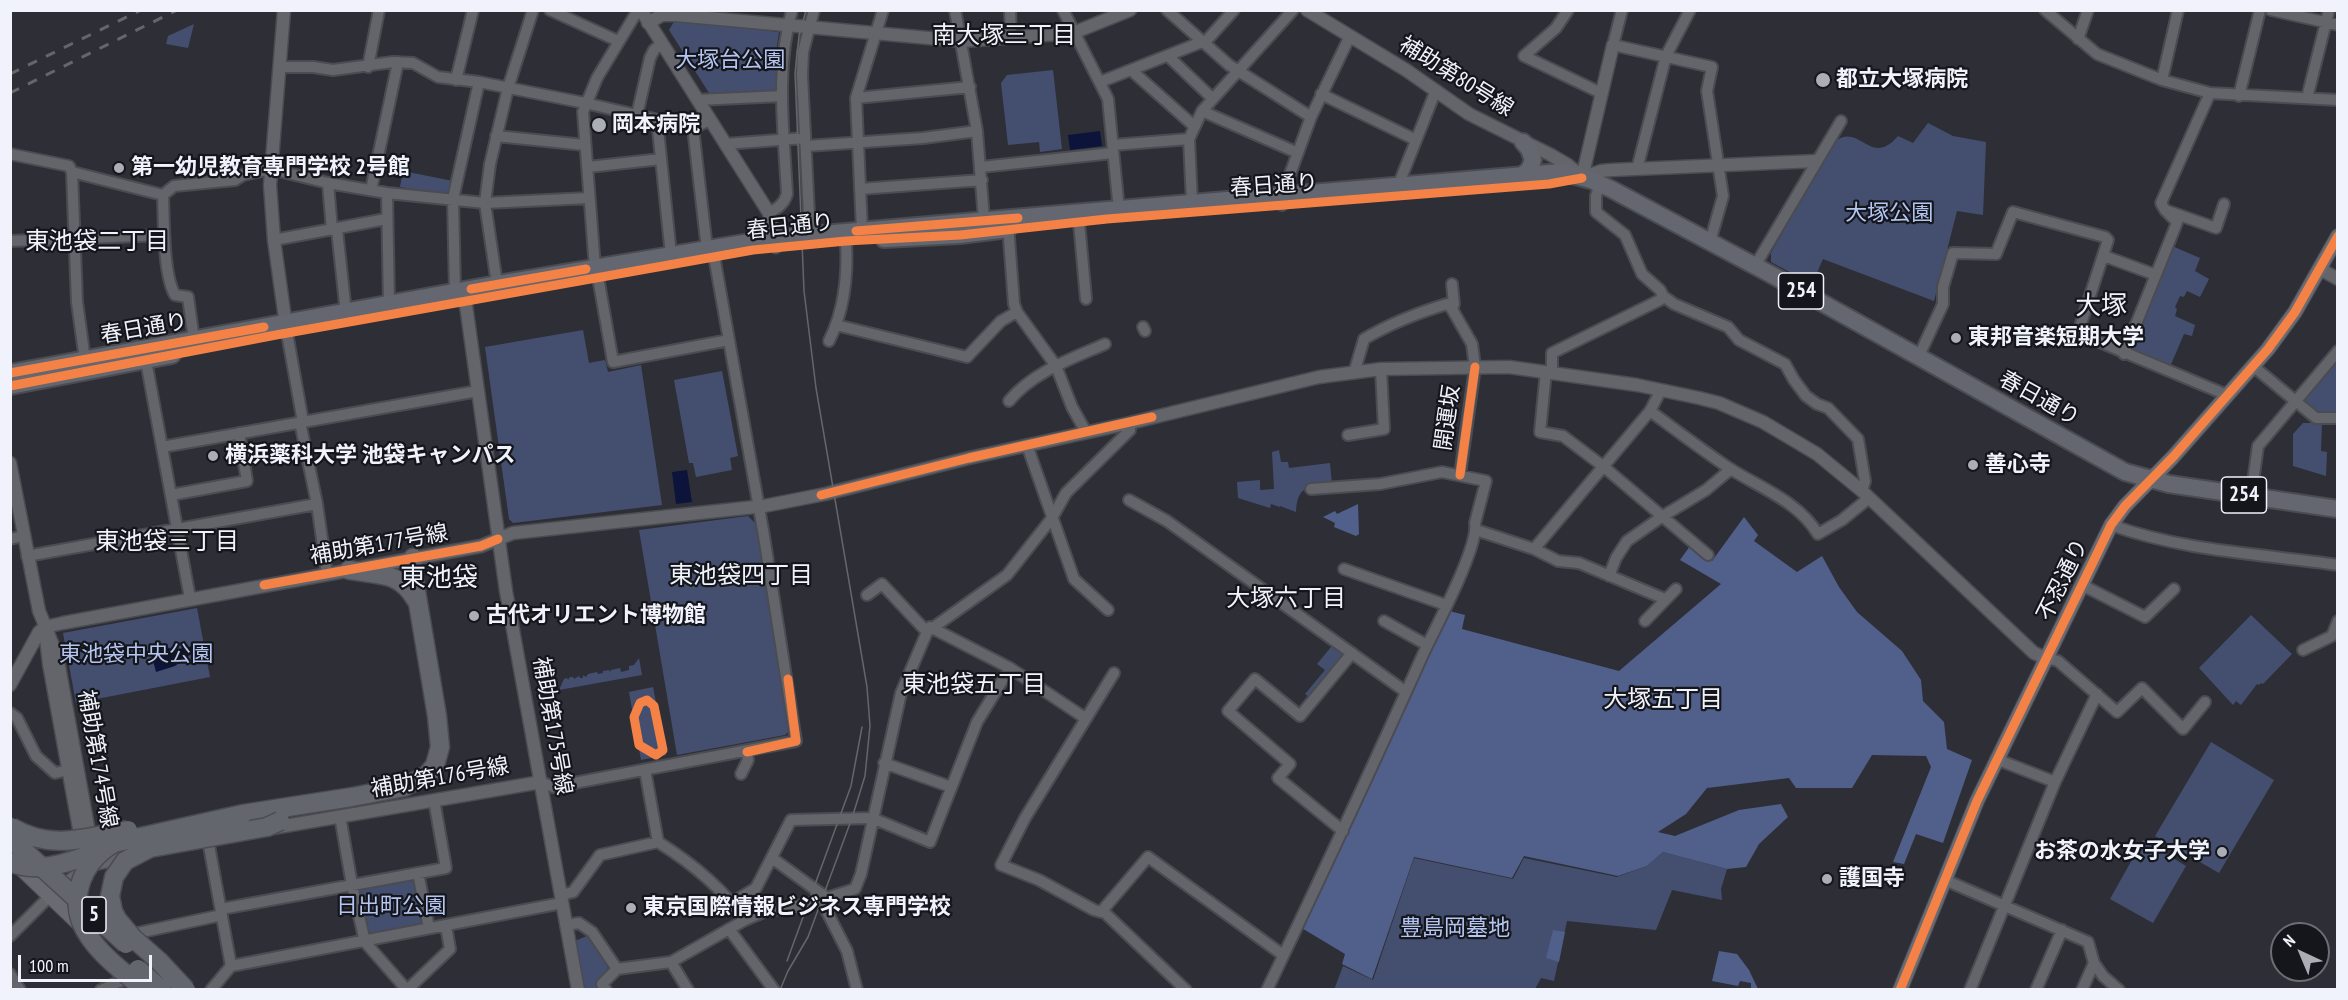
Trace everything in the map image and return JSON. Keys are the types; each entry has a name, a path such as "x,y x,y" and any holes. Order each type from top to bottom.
{"highway":[{"path":"1521,176 1529,170 1533,160 1529,149 1523,142"},
{"name":"春日通り","path":"10,386 146,361 346,313 597,273 810,235 984,220 1008,224 1079,222 1283,201 1398,186 1562,172 1600,183 1755,266 2105,461 2150,480 2337,509"},
{"name":"春日通り","path":"775,242 960,235 1008,224 1192,203 1283,201 1549,184 1582,178"},
{"name":"春日通り","path":"10,373 194,340 286,328 461,294 497,284 597,273 671,255 710,253"},
{"path":"10,826 26,836 45,841 65,841 180,820 311,804 404,787 427,775 435,765 444,744 417,601 412,567 414,558"},
{"path":"10,860 24,866 53,866 113,847 145,840 266,821 280,821 370,805 408,791 435,773 444,759 444,744 417,565 414,558"},
{"path":"349,570 393,577 407,586 417,601"},
{"path":"145,990 100,950 85,930 78,909 77,895 87,866 98,854 114,843 243,814"},
{"path":"187,990 133,938 117,919 110,896 114,877 126,861 150,848 267,826 280,821"},
{"name":"5","path":"10,838 179,990"},
{"name":"5","path":"10,854 162,990"}],"main road":[{"name":"不忍通り","path":"1900,990 1996,759 2111,525 2125,506 2253,366 2295,312 2337,236"},
{"path":"10,832 187,990"},
{"path":"10,860 153,990"}],"street":[{"path":"284,10 270,185 274,240 286,328 327,574"},
{"path":"368,67 379,10"},
{"path":"456,80 473,10"},
{"path":"497,284 485,203 489,164 508,88 533,10"},
{"path":"550,10 618,41"},
{"path":"729,340 613,362 597,273 583,112 585,103 618,41 639,10 769,213 775,242"},
{"path":"769,213 785,200 787,194 782,96 784,39 792,10"},
{"path":"810,235 802,75 803,52 814,10"},
{"path":"862,230 856,99 884,10"},
{"path":"955,10 977,131 984,220"},
{"path":"1010,10 1011,38"},
{"path":"1063,10 1107,99 1119,210"},
{"path":"648,23 667,15 721,14 788,25 962,41 1073,33 1130,10"},
{"path":"1167,10 1237,71 1311,117"},
{"path":"1100,82 1207,40 1234,10"},
{"path":"1192,203 1189,139 1194,126 1212,98 1293,10"},
{"name":"補助第80号線","path":"1307,10 1436,90 1469,114 1568,165 1582,178"},
{"path":"1568,10 1556,28 1524,56 1601,93"},
{"path":"1582,178 1622,10"},
{"path":"1637,169 1666,56 1690,10"},
{"path":"2045,10 2097,54 2162,80 2210,93 2337,100"},
{"path":"2078,39 2088,10"},
{"path":"2162,80 2178,10"},
{"path":"2240,96 2260,10"},
{"path":"2271,10 2332,24"},
{"path":"2307,98 2332,24 2329,10"},
{"path":"1283,201 1311,117 1350,36"},
{"path":"637,115 650,57 661,44"},
{"path":"1613,45 1712,67 1707,91 1723,196 1710,242"},
{"path":"1168,56 1212,98"},
{"path":"281,67 313,67 333,70 398,62 413,63 438,77 479,82 585,103 693,128 710,120"},
{"path":"371,190 398,62"},
{"path":"1131,70 1194,126"},
{"path":"461,294 453,199 479,82"},
{"path":"856,99 970,87"},
{"path":"1398,186 1436,90"},
{"path":"2124,354 2177,222 2161,203 2210,93"},
{"path":"1321,94 1416,140"},
{"path":"697,100 782,96"},
{"path":"1202,111 1298,153"},
{"path":"657,120 671,255"},
{"path":"1755,266 1840,121"},
{"path":"693,128 710,253 729,340 759,507"},
{"path":"725,144 784,141 857,143 977,131"},
{"path":"496,136 585,145"},
{"path":"981,167 1189,139"},
{"path":"10,154 69,166 72,172 77,302 85,360"},
{"path":"588,167 661,159"},
{"path":"1582,178 1601,171 1816,161"},
{"path":"163,195 174,186 235,180 243,175 271,169 327,183 387,193 485,203 590,198"},
{"path":"72,172 163,195"},
{"path":"860,189 982,180"},
{"path":"327,183 346,313"},
{"path":"1600,183 1596,196 1596,212 1625,235 1642,274 1660,290 1663,296 1674,304 1728,327 1739,340 1785,364 1806,396 1828,408 1858,439 1866,495 1842,520 1818,534 1804,518 1774,492 1731,469 1650,411"},
{"path":"387,193 389,305"},
{"path":"163,195 164,235 171,287 175,295 188,297 194,340"},
{"path":"2165,210 2216,228 2224,204"},
{"path":"1918,358 1942,304 1943,287 1953,253 1996,254 2013,212 2105,237 2108,240 2078,333 2227,395"},
{"path":"274,240 386,219"},
{"path":"1079,222 1086,299"},
{"path":"1008,224 1014,304 1017,312 1056,366 1072,406 1086,432"},
{"path":"10,241 164,235"},
{"path":"829,340 836,325 847,286 846,241"},
{"path":"2104,256 2156,275"},
{"path":"2320,269 2337,279"},
{"path":"1452,284 1454,304 1452,309"},
{"name":"補助第175号線","path":"461,294 478,390 498,539 578,990"},
{"path":"1663,296 1660,300 1552,353 1540,432 1563,436 1604,467 1708,555"},
{"path":"1354,373 1364,339 1391,323 1447,304 1472,344 1475,367"},
{"path":"836,325 967,357 1001,321 1017,312"},
{"path":"1010,401 1021,387 1056,366 1105,344"},
{"path":"2251,496 2258,446 2337,351"},
{"path":"146,361 190,598"},
{"path":"2253,366 2316,418 2337,418"},
{"name":"補助第177号線","path":"45,627 190,598 481,546 513,533 759,507 822,495 1291,383 1381,369 1475,367 1549,372 1661,390 1719,403 1763,422 1816,454 1866,495 2034,653 2046,658"},
{"name":"開運坂","path":"1460,475 1475,367"},
{"path":"1348,435 1384,429 1381,369"},
{"path":"162,447 478,390"},
{"path":"1534,549 1650,411 1661,390"},
{"path":"606,990 602,984 617,969 671,962 745,920 766,911 824,899 855,889 861,874 901,693 929,629 1007,575 1052,518 1066,493 1130,430 1130,423"},
{"path":"171,495 248,481 239,433"},
{"path":"1027,445 1074,579 1108,610"},
{"name":"補助第174号線","path":"11,464 27,556 45,627 57,655 91,844 91,865"},
{"path":"1609,576 1616,558 1627,541 1706,490 1731,469"},
{"path":"1267,990 1446,605 1476,530 1475,523 1486,481 1442,472 1380,484 1311,489"},
{"path":"1129,500 1167,521 1406,692"},
{"path":"27,556 317,504"},
{"name":"補助第176号線","path":"91,865 208,840 340,816 541,782 553,787 796,741 759,507"},
{"path":"2111,525 2170,542 2337,565"},
{"path":"1476,530 1534,549 1558,561 1579,563 1665,599"},
{"path":"10,539 23,536"},
{"path":"1344,569 1446,605"},
{"path":"867,595 882,584 929,629 1010,668 1085,718"},
{"path":"2082,585 2145,617 2174,589"},
{"path":"1646,621 1676,589"},
{"path":"1384,621 1427,645"},
{"path":"2303,650 2332,636 2337,621"},
{"path":"10,685 34,640 45,627"},
{"name":"補助第174号線","path":"45,627 47,657 82,846 91,865"},
{"path":"1342,831 1278,778 1290,764 1228,711 1255,679 1300,716 1352,652"},
{"path":"2046,658 2058,661 2117,712 2142,688 2183,729 2205,702"},
{"path":"733,902 756,888 791,820 872,818 930,842 977,722 1010,668"},
{"path":"1114,673 1025,818 1001,865 1040,880 1101,912 1186,990"},
{"path":"1970,990 2055,782 2097,694"},
{"path":"10,713 17,718 36,756 55,773 68,770"},
{"path":"73,742 85,771 98,842 104,861"},
{"path":"741,774 748,760 747,752"},
{"path":"1996,759 2055,782"},
{"path":"884,763 951,787"},
{"path":"645,770 658,842"},
{"path":"125,936 221,912 446,868 434,800"},
{"path":"340,816 365,942 407,990 450,949 446,926"},
{"path":"208,840 231,966"},
{"path":"211,990 231,966 446,926 561,899 573,892 600,855 658,842 733,902 745,920"},
{"path":"772,858 824,899 847,951 856,990"},
{"path":"1101,912 1148,858 1283,956"},
{"path":"10,936 49,897 91,865"},
{"path":"418,873 429,928"},
{"path":"1945,880 2088,942 2094,963 2103,976 2119,990"},
{"path":"567,925 579,923 592,932 617,969"},
{"path":"729,929 774,990"},
{"path":"2036,990 2062,930"},
{"path":"671,962 688,990"},
{"path":"2082,990 2094,963"},
{"path":"10,974 20,990"},
{"path":"101,990 135,974"}],"green space":[{"name":"大塚台公園","path":"675,20 779,32 776,53 777,88 773,93 711,96 669,30"},
{"path":"194,24 188,48 166,44 168,36"},
{"path":"1053,70 1062,149 1040,152 1039,142 1008,145 1001,83 1007,75"},
{"name":"大塚公園","path":"1928,123 1953,136 1986,142 1983,215 1957,211 1934,301 1823,259 1812,284 1771,262 1771,253 1834,142 1843,137 1851,137 1872,147 1880,148 1888,145 1898,136 1913,143"},
{"path":"403,171 453,181 450,195 400,187"},
{"path":"2172,246 2200,258 2195,271 2209,279 2200,297 2187,291 2184,297 2180,296 2175,307 2177,309 2175,316 2195,325 2192,336 2184,334 2169,369 2129,353"},
{"path":"583,330 589,363 605,360 608,372 641,365 662,505 513,523 509,519 485,347"},
{"path":"2337,360 2337,413 2319,413 2302,400"},
{"path":"722,371 738,456 730,458 732,470 696,477 693,463 689,463 674,380"},
{"path":"2303,423 2322,423 2321,451 2327,452 2326,476 2293,466 2293,434"},
{"path":"1279,450 1281,462 1288,462 1289,468 1330,463 1332,484 1311,487 1302,492 1296,512 1271,504 1270,508 1238,498 1237,482 1260,480 1260,490 1274,489 1272,452"},
{"path":"748,516 756,524 790,730 785,735 677,755 639,530"},
{"name":"東池袋中央公園","path":"197,608 210,677 76,703 63,633"},
{"path":"2251,615 2292,654 2263,684 2257,684 2241,705 2236,701 2233,705 2199,668"},
{"path":"1336,641 1351,652 1313,700 1305,694 1325,670 1317,664"},
{"path":"639,658 642,675 559,690 564,679 568,680 573,677 574,679 579,676 583,678 583,675 586,677 588,674 597,672 598,674 609,670 610,672 620,668 621,672 629,670 629,666 634,665"},
{"path":"653,687 666,755 641,760 629,692"},
{"path":"2211,742 2274,780 2219,873 2155,836"},
{"path":"2143,840 2186,866 2153,923 2110,899"},
{"name":"豊島岡墓地","path":"1663,852 1727,869 1721,889 1722,900 1672,890 1656,930 1567,921 1554,981 1541,978 1535,989 1334,990 1343,966 1373,980 1414,858 1513,879 1524,858 1617,877 1647,866"},
{"name":"日出町公園","path":"411,879 416,882 423,921 420,926 371,936 366,932 358,893 362,887"},
{"path":"589,935 604,955 608,966 600,989 585,989 575,941"}],"shaded area":[{"path":"1100,131 1102,146 1070,150 1068,135"},
{"path":"687,470 692,502 676,504 672,472"},
{"path":"1358,504 1359,534 1356,536 1334,527 1335,523 1323,517 1335,511 1337,514"},
{"path":"1744,517 1758,535 1754,541 1797,572 1822,556 1839,587 1857,612 1902,651 1921,680 1923,701 1944,722 1947,749 1972,760 1943,843 1916,834 1904,864 1893,862 1931,767 1926,756 1872,755 1852,788 1796,788 1789,778 1707,788 1686,814 1658,832 1675,836 1739,810 1781,804 1788,817 1759,844 1746,867 1727,869 1663,852 1647,866 1618,876 1524,856 1512,878 1414,857 1372,979 1342,964 1345,954 1300,927 1449,611 1465,615 1462,629 1619,671 1721,584 1680,560 1690,546 1712,561"},
{"path":"159,643 173,650 193,646 194,652 175,666 156,672 149,645"},
{"path":"1553,930 1565,932 1559,962 1546,958"},
{"path":"1719,951 1737,954 1749,970 1758,989 1751,989 1751,983 1740,981 1738,986 1712,981"}],"tram line":[{"path":"780,990 788,971 808,937 852,818 865,776 870,726 867,687 816,388 804,291 795,73 799,36 806,10"},
{"path":"787,961 851,786 862,727"}],"railway":[{"path":"10,74 141,10"},
{"path":"10,93 177,10"}],"cycle path":[{"path":"10,386 276,335 753,250 846,241 960,235 1107,219 1549,184 1582,178"},
{"path":"856,231 1018,218"},
{"path":"1900,990 1977,801 2111,525 2125,506 2173,457 2268,349 2295,312 2338,236"},
{"path":"471,289 586,269"},
{"path":"10,373 264,327"},
{"path":"1460,475 1475,367"},
{"path":"821,495 969,458 1152,417"},
{"path":"264,585 481,546 498,539"},
{"path":"747,752 796,741 788,679"},
{"path":"647,700 654,706 663,750 656,755 639,745 634,717 640,703 647,700"}],"place":[{"name":"都立大塚病院","path":"1823,80"},
{"name":"岡本病院","path":"599,125"},
{"name":"第一幼児教育専門学校 2号館","path":"119,168"},
{"name":"東邦音楽短期大学","path":"1956,338"},
{"name":"横浜薬科大学 池袋キャンパス","path":"213,456"},
{"name":"善心寺","path":"1973,465"},
{"name":"古代オリエント博物館","path":"474,616"},
{"name":"お茶の水女子大学","path":"2222,852"},
{"name":"護国寺","path":"1827,879"},
{"name":"東京国際情報ビジネス専門学校","path":"631,908"}],"district":[{"name":"南大塚三丁目","path":"1004,36"},
{"name":"東池袋二丁目","path":"97,242"},
{"name":"大塚","path":"2101,307"},
{"name":"東池袋三丁目","path":"167,542"},
{"name":"東池袋四丁目","path":"741,576"},
{"name":"東池袋","path":"439,579"},
{"name":"大塚六丁目","path":"1286,599"},
{"name":"東池袋五丁目","path":"974,685"},
{"name":"大塚五丁目","path":"1663,700"}]}
